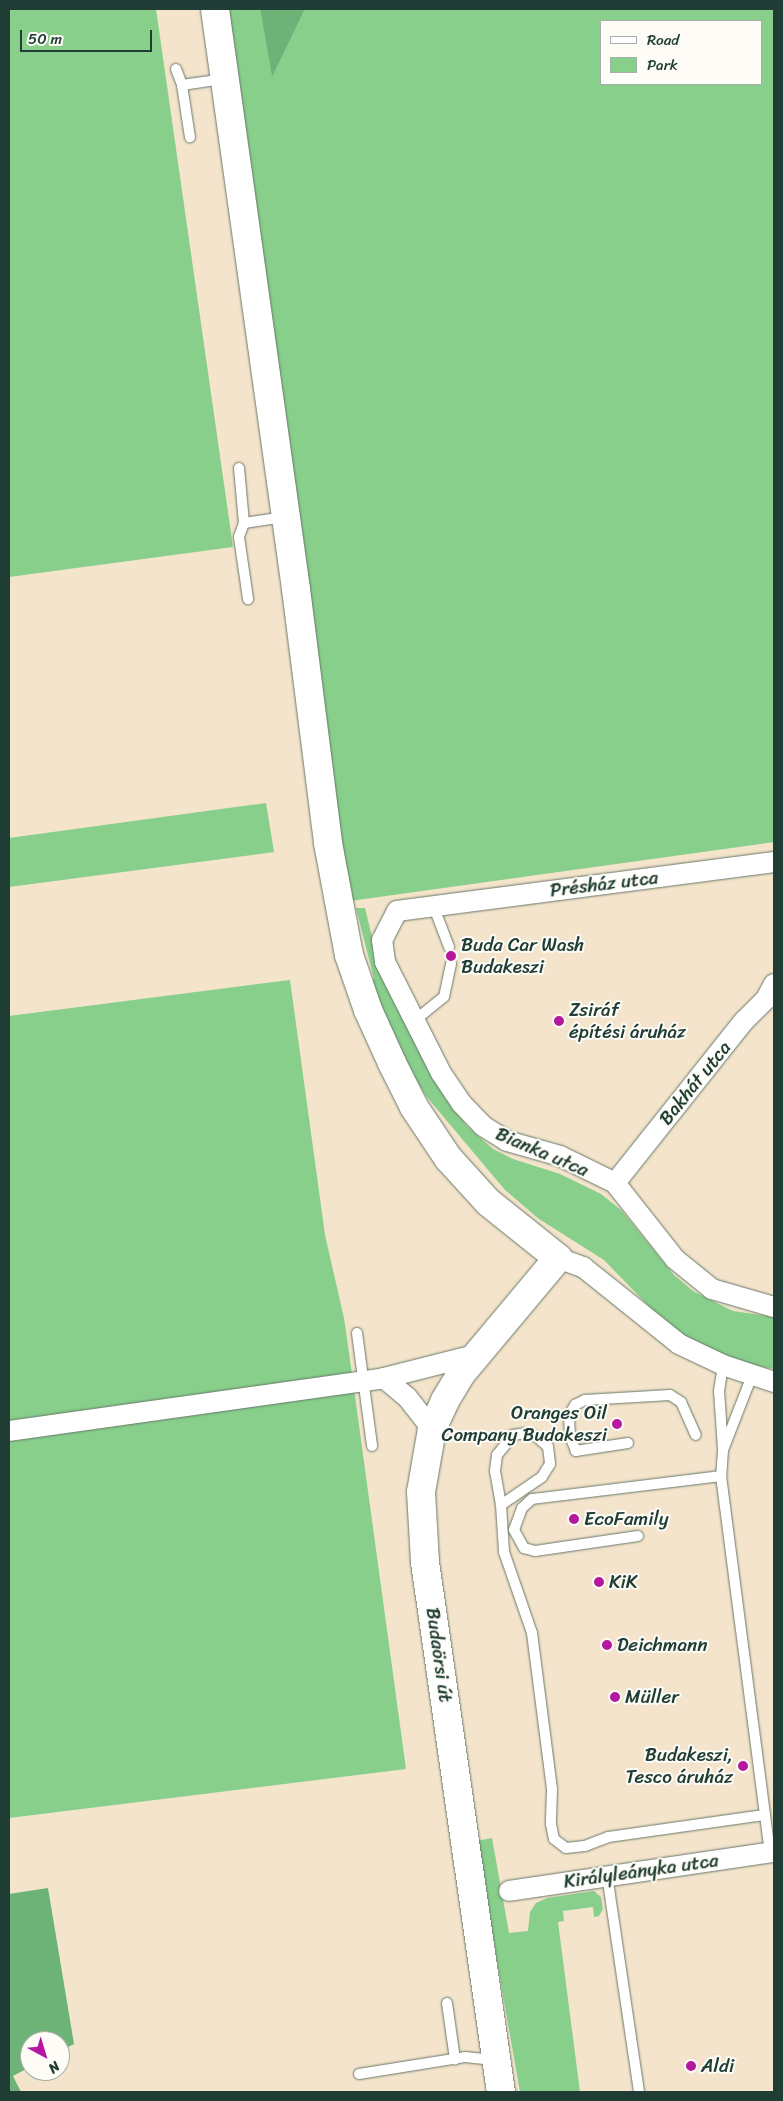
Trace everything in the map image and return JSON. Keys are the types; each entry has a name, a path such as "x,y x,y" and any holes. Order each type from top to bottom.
{"main road":[{"path":"214,9 330,853 349,955 368,1010 414,1107 448,1158 488,1202 558,1258"},
{"name":"Budaörsi út","path":"500,2092 422,1528 422,1484 432,1428 461,1374 558,1258"}],"street":[{"name":"Présház utca","path":"433,905 774,862"},
{"name":"Bianka utca","path":"433,905 397,911 386,926 382,940 385,962 441,1073 461,1103 483,1126 507,1141 560,1156 615,1183 675,1259 712,1290 774,1307"},
{"name":"Bakhát utca","path":"615,1183 744,1021 766,999 774,984"},
{"path":"558,1258 583,1267 679,1344 724,1365 753,1373 774,1382"},
{"path":"9,1431 374,1380 479,1354"},
{"path":"374,1380 407,1396 432,1428"},
{"name":"Királyleányka utca","path":"509,1891 772,1852"}],"lane":[{"path":"176,69 182,85 190,137"},
{"path":"182,85 224,79"},
{"path":"239,468 244,523 239,537 248,599"},
{"path":"244,523 285,517"},
{"path":"433,905 449,947"},
{"path":"414,1022 444,997 451,964"},
{"path":"357,1333 374,1380 372,1446"},
{"path":"724,1365 719,1391 723,1450 721,1476 764,1815 772,1852"},
{"path":"723,1450 753,1373"},
{"path":"628,1443 576,1451 570,1436 569,1415 575,1405 585,1400 670,1395 680,1402 696,1435"},
{"path":"501,1505 542,1477 550,1464 548,1447 537,1437 525,1433 513,1435 497,1454 495,1471 501,1505 504,1552 532,1633 552,1790 551,1824 554,1839 566,1848 585,1846 608,1837 764,1815"},
{"path":"638,1536 535,1551 524,1548 514,1530 522,1508 532,1499 721,1476"},
{"path":"607,1875 639,2092"},
{"path":"447,2003 455,2059"},
{"path":"359,2074 455,2059 496,2060"}],"green space":[{"path":"9,9 156,9 233,547 9,577"},
{"path":"228,9 260,9 272,76 305,9 774,9 774,842 350,901 300,576"},
{"path":"260,9 305,9 272,77"},
{"path":"266,803 274,852 9,887 9,838"},
{"path":"356,908 365,908 382,978 446,1099 467,1126 493,1149 513,1159 560,1174 601,1194 622,1211 674,1275 693,1291 733,1311 774,1317 774,1369 750,1365 691,1342 665,1323 604,1260 539,1219 505,1190 426,1096 404,1060 367,982 374,979"},
{"path":"290,980 325,1235 344,1318 406,1769 9,1818 9,1016"},
{"path":"492,1838 509,1933 528,1931 530,1912 536,1903 547,1898 594,1891 601,1897 603,1909 599,1916 594,1917 593,1907 563,1911 564,1921 558,1922 580,2092 520,2092 476,1841"},
{"path":"48,1888 74,2044 70,2046 70,2031 20,2031 20,2072 13,2076 21,2092 9,2092 9,1894"}],"place":[{"name":"Buda Car Wash Budakeszi","path":"451,956"},
{"name":"Zsiráf építési áruház","path":"559,1021"},
{"name":"Oranges Oil Company Budakeszi","path":"617,1424"},
{"name":"EcoFamily","path":"574,1519"},
{"name":"KiK","path":"599,1582"},
{"name":"Deichmann","path":"607,1645"},
{"name":"Müller","path":"615,1697"},
{"name":"Budakeszi, Tesco áruház","path":"743,1766"},
{"name":"Aldi","path":"691,2066"}]}
